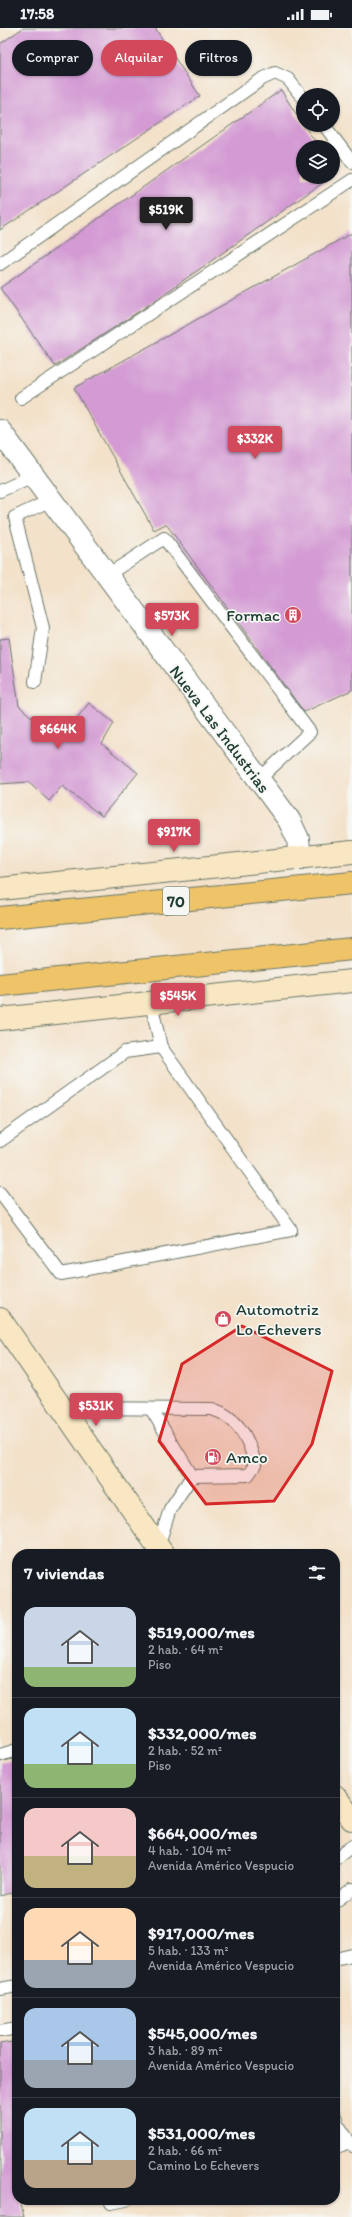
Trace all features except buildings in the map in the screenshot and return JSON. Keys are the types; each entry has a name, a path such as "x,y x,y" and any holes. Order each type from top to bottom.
{"highway":[{"name":"70","path":"0,918 352,883"},
{"path":"0,985 352,949"}],"main road":[{"path":"0,889 352,852"},
{"path":"0,1019 352,981"},
{"path":"0,1318 160,1549"},
{"path":"340,1803 352,1819"}],"street":[{"name":"Nueva Las Industrias","path":"0,431 294,829 298,839 300,858"}],"lane":[{"path":"0,264 262,79 275,73 288,79 296,89"},
{"path":"329,132 352,162"},
{"path":"21,398 352,180"},
{"path":"0,491 33,476"},
{"path":"35,682 42,628 15,517 51,500"},
{"path":"106,576 164,538 310,732 258,780"},
{"path":"0,1193 61,1274 291,1230 161,1046 151,1003"},
{"path":"0,1141 125,1052 161,1046"},
{"path":"62,1408 212,1409 224,1413 239,1427 251,1445 255,1465 248,1476 192,1476"},
{"path":"151,1409 192,1476"},
{"path":"161,1549 170,1509 192,1476"},
{"path":"0,1755 12,1751"},
{"path":"340,1855 352,1846"},
{"path":"340,1898 352,1889"},
{"path":"340,1958 352,1955"},
{"path":"0,1990 12,1987"},
{"path":"0,2031 12,2029"},
{"path":"340,2128 351,2144 340,2147"}],"highlighted area":[{"path":"242,1326 332,1371 312,1444 274,1501 206,1504 159,1441 182,1364"}],"place":[{"name":"Formac","path":"293,615"},
{"name":"Automotriz Lo Echevers","path":"223,1319"},
{"name":"Amco","path":"213,1457"}]}
